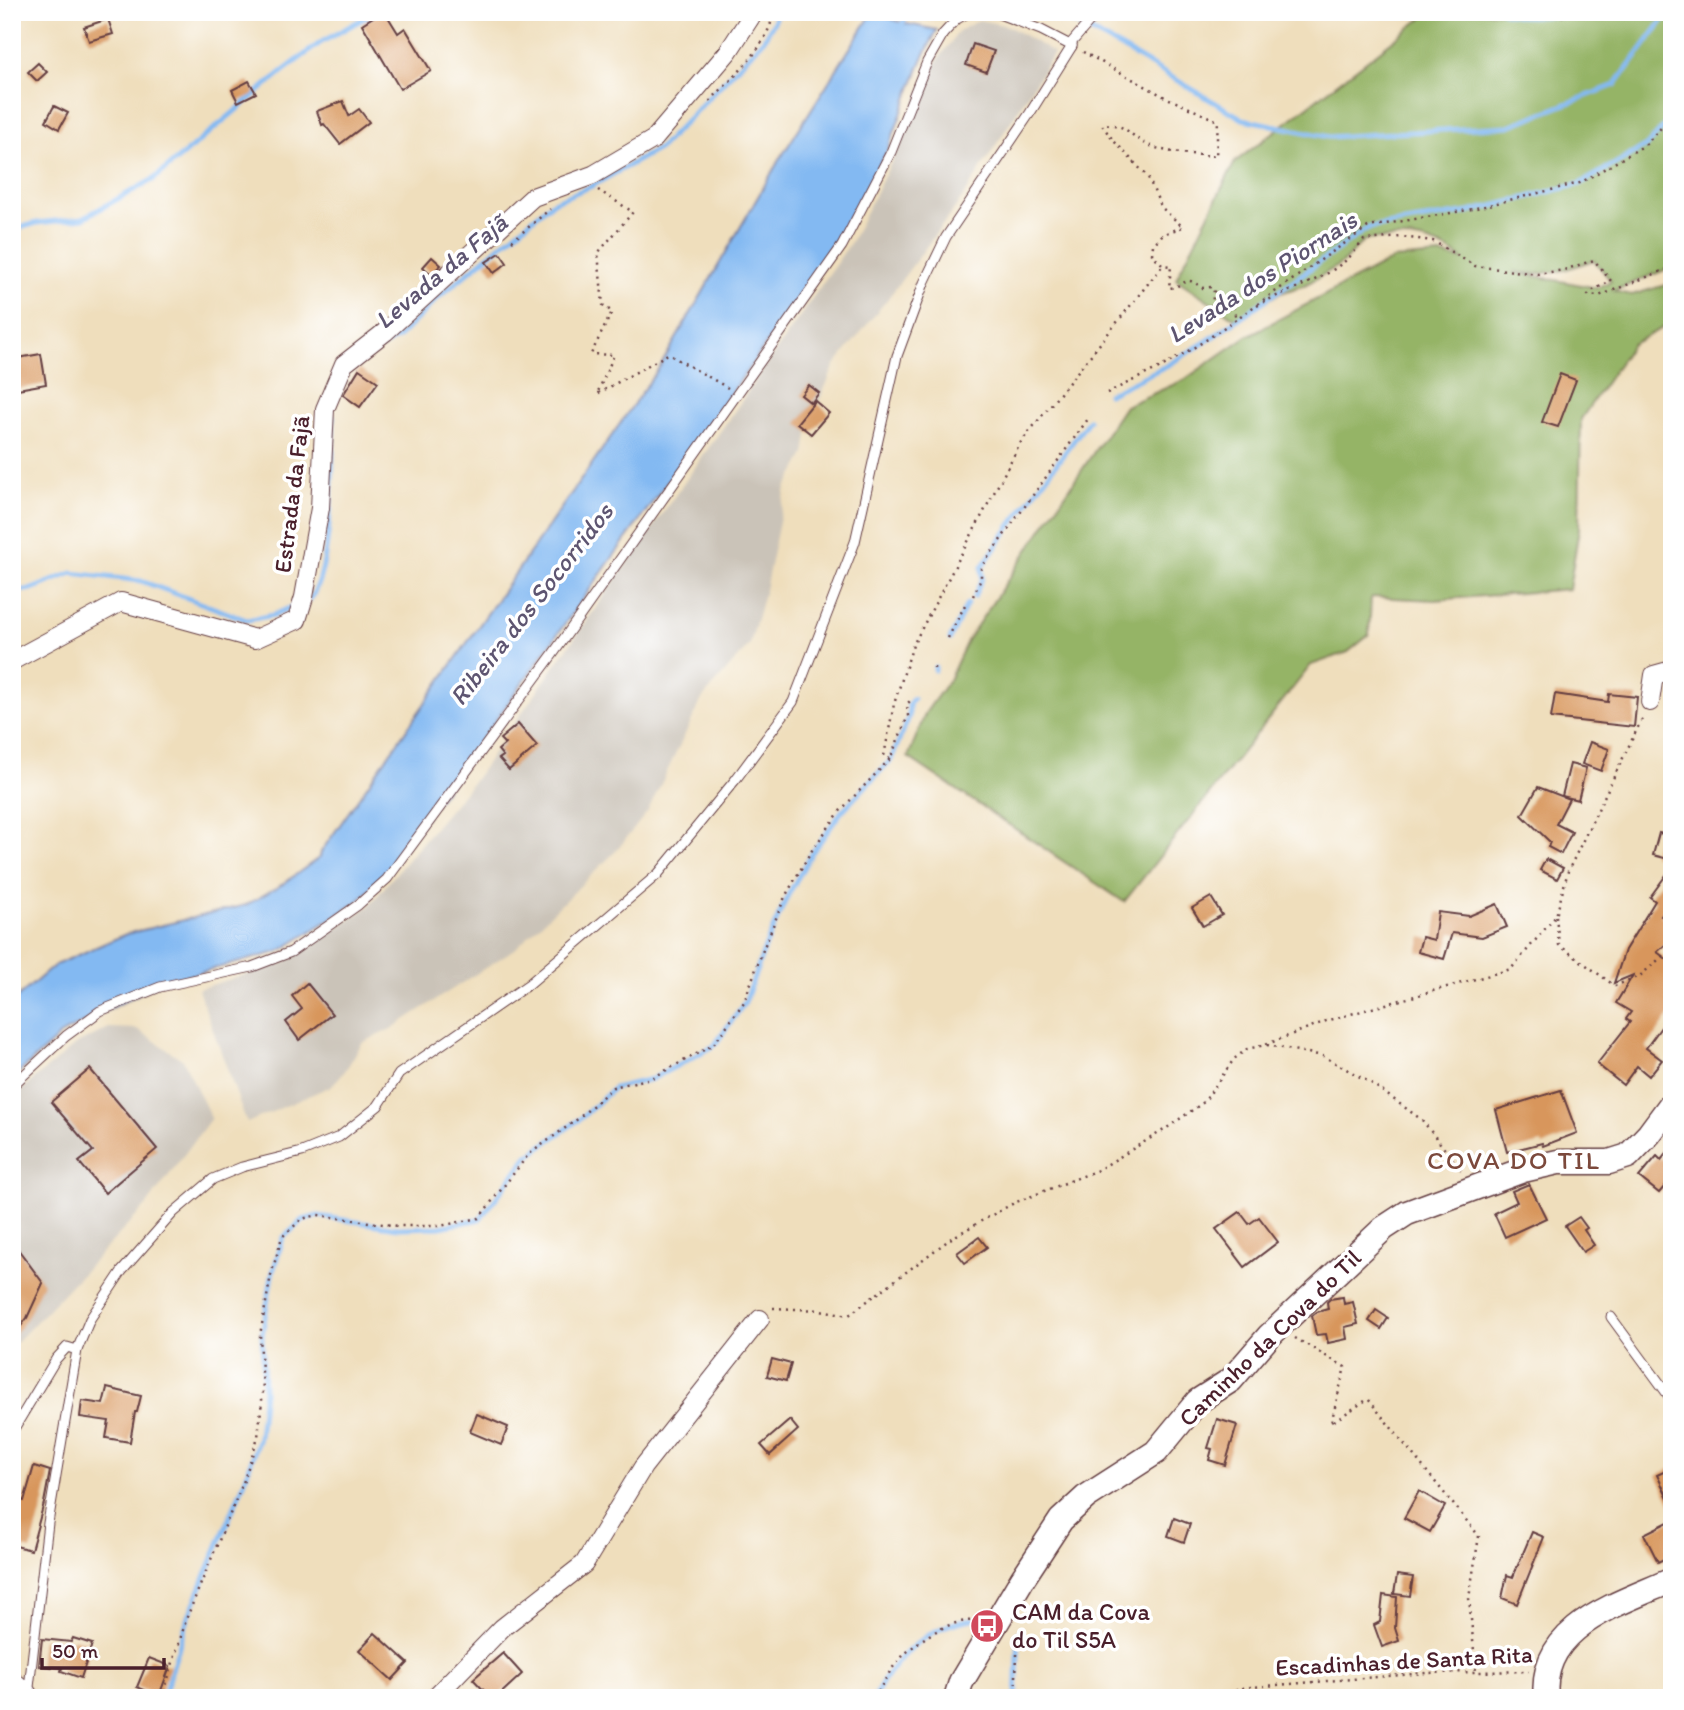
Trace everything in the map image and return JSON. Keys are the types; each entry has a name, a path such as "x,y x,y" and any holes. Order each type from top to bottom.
{"highway":[{"path":"12,1689 25,1698"}],"street":[{"name":"Estrada da Fajã","path":"12,661 121,602 255,639 297,620 304,597 320,508 326,409 344,364 385,332 533,197 598,182 654,139 728,52 754,12"},
{"path":"1650,702 1654,675 1672,670"},
{"name":"Caminho da Cova do Til","path":"956,1698 961,1682 1061,1520 1095,1490 1156,1452 1198,1401 1231,1380 1278,1328 1384,1228 1406,1213 1523,1170 1558,1161 1609,1162 1628,1156 1649,1134 1672,1103"},
{"path":"444,1694 502,1628 584,1564 643,1467 760,1320"},
{"path":"1546,1698 1544,1686 1547,1670 1566,1635 1579,1625 1672,1580"}],"lane":[{"path":"12,1086 66,1036 100,1011 160,986 252,967 291,952 358,905 387,879 553,654 842,246 891,152 927,62 943,34 957,19 969,12"},
{"path":"994,12 1072,44"},
{"path":"25,1698 48,1523 76,1350 90,1319 122,1271 173,1213 213,1179 242,1167 302,1152 339,1137 378,1106 399,1074 529,984 658,874 736,779 793,702 855,542 897,356 946,237 1030,113 1072,44 1098,12"},
{"path":"1611,1317 1672,1400"},
{"path":"12,1432 55,1359 67,1347 76,1350"}],"path":[{"path":"702,110 759,50 771,29 774,12"},
{"path":"1499,12 1520,17 1564,16 1569,12"},
{"path":"1072,44 1165,97 1218,121 1216,156 1189,155 1159,148 1144,143 1115,124 1102,125 1148,177 1161,207 1182,227 1163,234 1153,245 1152,254 1163,265 1171,266 1169,288 1176,288 1188,280 1193,280 1202,288 1212,287 1214,292 1211,308 1233,305 1236,319"},
{"path":"1107,393 1167,364 1206,340 1368,227 1468,210 1580,183 1645,145 1672,116"},
{"path":"598,182 634,212 598,253 603,305 612,312 591,354 614,355 597,394 667,354 739,394"},
{"path":"509,244 550,209 560,205"},
{"path":"1236,319 1278,294 1305,285 1341,264 1364,240 1402,237 1433,241 1475,266 1537,274 1564,270 1594,260 1611,281 1588,295 1599,296 1672,267"},
{"path":"890,759 884,756 894,704 913,645 1021,442 1163,265"},
{"path":"974,596 981,579 981,567 1088,419"},
{"path":"948,638 966,603"},
{"path":"162,1698 187,1618 243,1483 258,1437 262,1391 260,1335 271,1275 282,1237 302,1219 318,1215 398,1226 440,1226 479,1218 528,1155 579,1118 613,1087 652,1077 713,1045 744,1002 786,897 810,853 841,810 890,759 908,716 907,704 912,699"},
{"path":"1650,702 1568,871 1556,916 1559,945 1615,986 1641,975 1672,948"},
{"path":"760,1320 772,1308 820,1310 849,1315 950,1239 1014,1203 1098,1170 1164,1130 1204,1102 1234,1059 1247,1049 1265,1045 1326,1021 1511,969 1556,916"},
{"path":"1265,1045 1323,1056 1371,1083 1422,1120 1474,1187"},
{"path":"1278,1328 1345,1367 1331,1423 1368,1399 1479,1536 1469,1598 1476,1672"},
{"path":"876,1698 899,1660 920,1642 954,1623 972,1620 1018,1634 1015,1698"},
{"name":"Escadinhas de Santa Rita","path":"1224,1698 1240,1688 1426,1672 1547,1670"}],"shaded area":[{"path":"979,20 1008,26 1054,53 963,197 835,365 810,421 805,454 786,488 765,590 750,644 702,699 648,811 617,850 516,948 391,1029 362,1043 345,1071 331,1086 247,1123 198,989 284,963 368,907 476,778 851,242 896,153 925,78 959,31"},
{"path":"109,1028 137,1029 183,1060 211,1118 147,1205 12,1347 12,1098 75,1045"}],"green space":[{"path":"1430,12 1672,12 1672,267 1613,291 1632,295 1672,283 1672,323 1632,344 1581,419 1579,529 1569,589 1435,600 1371,597 1369,635 1348,652 1311,665 1124,902 908,757 926,712 949,680 968,639 1125,406 1184,380 1247,336 1393,259 1441,255 1464,260 1428,241 1392,238 1364,240 1341,264 1305,285 1278,294 1236,319 1176,279 1235,162","holes":["1594,260 1611,281 1597,288 1513,272 1537,274 1564,270"]}],"water":[{"path":"873,12 903,23 937,30 922,60 887,151 839,243 382,878 356,903 278,952 160,983 63,1033 12,1079 12,1002 55,965 126,934 246,905 283,884 320,857 661,365 778,162"}],"building":[{"path":"385,12 398,33 405,28 431,71 400,89 362,24"},
{"path":"108,19 113,34 89,41 84,27"},
{"path":"973,44 994,51 986,72 966,65"},
{"path":"38,63 47,72 37,81 28,72"},
{"path":"249,81 256,93 238,102 232,90"},
{"path":"343,101 349,116 359,109 369,122 340,144 324,124 322,125 317,111"},
{"path":"54,106 68,113 59,129 46,121"},
{"path":"500,253 507,263 494,273 486,262"},
{"path":"432,257 441,265 431,274 423,267"},
{"path":"41,354 46,384 12,390 12,359"},
{"path":"359,369 378,382 360,407 343,395"},
{"path":"1560,374 1576,380 1558,427 1542,422"},
{"path":"809,385 819,393 811,403 801,395"},
{"path":"815,401 829,413 811,434 797,423"},
{"path":"1555,694 1608,702 1609,694 1637,697 1634,727 1551,718"},
{"path":"518,724 537,746 509,770 499,759 503,756 498,750 505,744 500,739"},
{"path":"1590,742 1609,749 1601,771 1582,764"},
{"path":"1570,764 1586,768 1578,800 1562,796"},
{"path":"1538,787 1569,799 1556,824 1572,832 1561,854 1548,847 1550,842 1522,815"},
{"path":"1659,833 1672,836 1672,860 1653,855"},
{"path":"1546,859 1563,868 1557,879 1540,870"},
{"path":"1672,867 1672,901 1661,916 1672,923 1672,939 1657,952 1672,963 1672,1012 1646,1048 1662,1060 1649,1076 1637,1066 1623,1085 1597,1064 1630,1022 1626,1019 1631,1012 1616,1003 1633,975 1614,983 1625,950 1655,901 1650,897"},
{"path":"1211,897 1222,915 1203,926 1192,908"},
{"path":"1497,904 1507,927 1482,937 1452,933 1444,959 1418,952 1422,937 1434,940 1438,912 1469,916"},
{"path":"307,983 332,1014 299,1040 286,1022 302,1009 292,996"},
{"path":"90,1069 157,1149 105,1193 79,1162 93,1151 51,1102"},
{"path":"1561,1090 1577,1133 1543,1146 1542,1143 1507,1152 1496,1110"},
{"path":"1672,1147 1672,1178 1659,1193 1639,1177 1657,1156 1661,1160"},
{"path":"1529,1184 1546,1218 1505,1237 1494,1213 1517,1202 1512,1191"},
{"path":"1240,1212 1249,1224 1259,1217 1278,1242 1245,1267 1216,1229"},
{"path":"1579,1217 1594,1245 1583,1252 1565,1226"},
{"path":"979,1237 987,1247 965,1263 957,1253"},
{"path":"12,1241 43,1283 27,1318 12,1338"},
{"path":"1343,1297 1344,1304 1353,1302 1358,1324 1345,1327 1347,1339 1328,1343 1326,1334 1316,1335 1312,1316 1328,1309 1327,1302 1330,1299"},
{"path":"1376,1310 1388,1318 1381,1329 1369,1321"},
{"path":"772,1359 791,1364 786,1381 767,1376"},
{"path":"107,1388 141,1396 135,1412 130,1442 106,1438 109,1421 80,1417 82,1401 103,1404"},
{"path":"477,1414 508,1427 501,1445 470,1432"},
{"path":"1217,1419 1237,1425 1225,1465 1209,1460 1212,1449 1208,1448"},
{"path":"790,1420 798,1430 770,1455 761,1445"},
{"path":"34,1466 50,1471 31,1550 12,1545 12,1532"},
{"path":"1672,1468 1672,1506 1657,1475"},
{"path":"1419,1491 1445,1506 1430,1532 1404,1518"},
{"path":"1174,1518 1190,1524 1184,1542 1168,1536"},
{"path":"1672,1520 1672,1555 1658,1562 1644,1534"},
{"path":"1532,1532 1544,1537 1517,1604 1502,1598 1507,1575 1513,1577"},
{"path":"1397,1575 1413,1577 1410,1596 1394,1594"},
{"path":"1383,1595 1397,1597 1395,1628 1399,1641 1382,1647 1374,1625 1380,1622"},
{"path":"375,1633 408,1663 392,1680 359,1650"},
{"path":"73,1638 92,1644 81,1678 61,1671 62,1668 39,1666 42,1639 71,1642"},
{"path":"503,1653 522,1674 496,1698 491,1698 473,1679"},
{"path":"149,1658 170,1666 159,1696 137,1687"}],"waterway":[{"path":"12,230 37,223 83,218 154,179 320,43 375,12"},
{"name":"Levada da Fajã","path":"375,350 398,338 440,296 553,202 592,186 660,148 762,42 774,22 776,12"},
{"name":"Ribeira dos Socorridos","path":"900,28 909,12"},
{"path":"1038,12 1069,20 1243,119 1329,137 1509,126 1615,85 1669,12"},
{"name":"Levada dos Piornais","path":"1503,12 1520,16 1564,16 1570,12"},
{"name":"Levada dos Piornais","path":"1108,394 1168,365 1207,341 1368,228 1469,212 1580,184 1646,146 1672,118"},
{"name":"Levada da Fajã","path":"310,599 318,585 327,539 332,484 333,417"},
{"name":"Levada dos Piornais","path":"974,597 982,579 982,567 1089,420"},
{"name":"Levada da Fajã","path":"12,592 32,589 72,573 141,581 247,620 274,615 298,604"},
{"name":"Levada dos Piornais","path":"950,639 967,604"},
{"name":"Levada dos Piornais","path":"163,1698 188,1618 244,1483 259,1437 264,1391 262,1335 272,1275 283,1238 303,1220 318,1216 398,1228 440,1227 480,1219 528,1156 580,1119 614,1088 652,1079 714,1046 745,1002 787,897 811,854 842,811 891,760 909,717 909,704 913,699"},
{"name":"Levada dos Piornais","path":"874,1698 891,1670 914,1646 941,1629 972,1619"},
{"name":"Levada dos Piornais","path":"1016,1698 1019,1633"}],"place":[{"name":"CAM da Cova do Til S5A","path":"987,1626"}],"district":[{"name":"COVA DO TIL","path":"1514,1160"}]}
